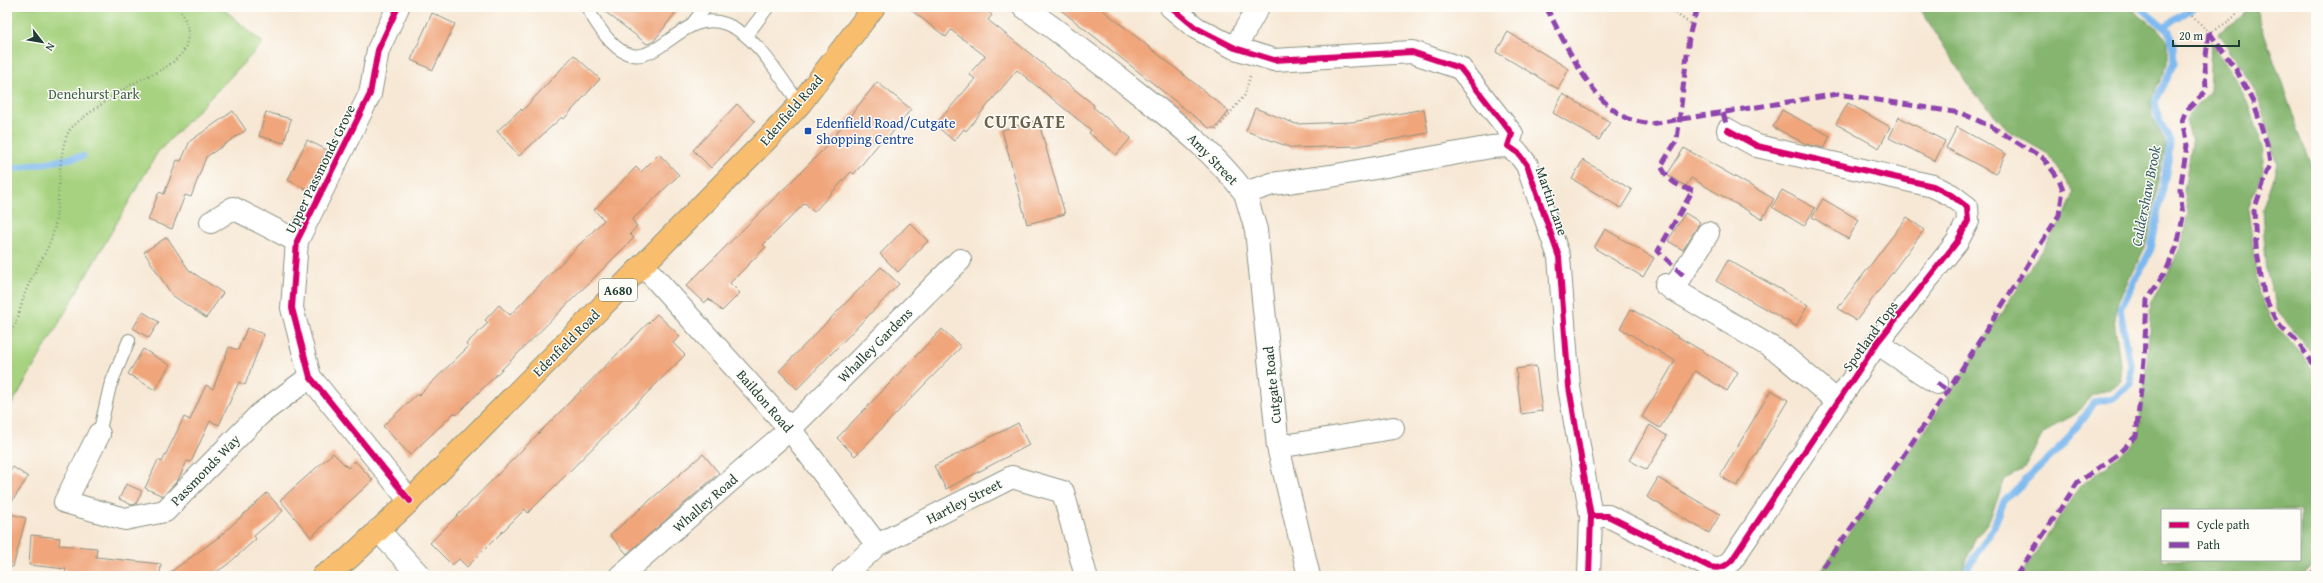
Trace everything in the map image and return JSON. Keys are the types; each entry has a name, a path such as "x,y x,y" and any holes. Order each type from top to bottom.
{"main road":[{"name":"Edenfield Road","path":"324,576 348,559 410,501 800,104 874,7"}],"street":[{"name":"Upper Passmonds Grove","path":"398,7 378,50 370,94 297,241 292,308 310,377 410,501"},
{"name":"Amy Street","path":"1024,7 1088,53 1204,146 1224,166 1245,193 1272,184 1354,172 1491,147 1508,146"},
{"path":"1171,7 1196,28 1245,51 1274,60 1412,52 1460,68 1512,134 1508,146"},
{"path":"1245,51 1258,7"},
{"name":"Spotland Tops","path":"1591,516 1608,516 1710,567 1718,568 1726,566 1732,560 1876,343 1957,242 1968,221 1967,207 1933,186 1757,146 1728,130"},
{"name":"Martin Lane","path":"1508,146 1518,153 1527,165 1559,257 1569,387 1591,516 1589,576"},
{"name":"Cutgate Road","path":"1245,193 1256,230 1278,447 1309,576"},
{"path":"211,222 233,208 297,241"},
{"path":"1708,233 1670,288 1779,352 1838,402"},
{"name":"Whalley Gardens","path":"790,429 960,260"},
{"name":"Baildon Road","path":"643,265 790,429 877,545"},
{"path":"1876,343 1937,383"},
{"name":"Passmonds Way","path":"99,434 65,502 125,519 166,511 260,414 310,377"},
{"path":"1278,447 1393,428"},
{"name":"Whalley Road","path":"620,576 790,429"},
{"name":"Hartley Street","path":"877,545 1012,477 1064,492 1086,576"},
{"path":"378,530 420,576"},
{"path":"843,576 877,545"}],"lane":[{"path":"586,7 596,25 616,48 633,56 648,54 690,27 708,22 726,24 752,40 800,104"},
{"path":"690,27 705,7"},
{"path":"746,36 768,7"},
{"path":"99,434 110,386 129,340"}],"path":[{"path":"7,333 15,324 25,294 54,230 61,166 66,138 74,125 130,86 172,63 180,56 187,41 188,30 185,19 178,7"},
{"path":"1666,7 1692,24"},
{"path":"2183,7 2209,32 2224,26 2238,13 2242,7"},
{"path":"1204,146 1245,95 1245,51"}],"green space":[{"name":"Denehurst Park","path":"7,7 221,7 263,43 157,153 11,406 7,408"},
{"path":"1919,7 2132,7 2140,16 2158,29 2168,41 2168,64 2151,100 2153,118 2166,144 2147,243 2118,301 2114,318 2122,380 2111,389 2091,396 2080,410 2043,434 2022,471 2005,479 1989,521 1976,537 1960,576 1817,576 1930,423 2065,215 2074,192 2048,154 2010,132 1971,89"},
{"path":"2248,7 2255,7 2316,181 2316,358 2278,312 2267,273 2262,210 2277,165 2256,91 2218,33 2243,16"},
{"path":"2211,42 2228,66 2249,106 2263,151 2263,170 2248,209 2259,295 2275,326 2292,342 2316,375 2316,563 2301,576 2020,576 2080,486 2117,459 2138,438 2147,362 2151,301 2167,275 2181,246 2188,214 2184,190 2192,143 2186,120 2190,112 2209,93"}],"building":[{"path":"599,7 680,7 653,42 647,44"},
{"path":"907,7 983,7 992,15 988,20 1094,105 1093,107 1131,138 1116,155 1089,133 1091,130 1017,70 966,131 964,129 954,141 935,125 975,79 969,74 985,56 951,30 946,37"},
{"path":"1057,7 1099,7 1229,111 1216,128 1209,128"},
{"path":"432,13 455,24 433,70 411,60"},
{"path":"1508,32 1569,69 1558,89 1496,52"},
{"path":"574,55 600,79 564,119 562,117 519,156 497,131 521,109 522,111"},
{"path":"877,82 911,109 888,138 885,136 854,174 851,172 814,212 805,203 763,245 766,247 730,283 740,293 722,311 709,299 704,303 686,286 823,150"},
{"path":"1563,94 1610,122 1599,140 1553,113"},
{"path":"1848,103 1890,127 1879,148 1836,124"},
{"path":"737,104 755,121 711,168 693,150"},
{"path":"1255,108 1296,124 1352,122 1424,109 1428,133 1358,146 1292,148 1246,131"},
{"path":"1782,110 1830,136 1824,148 1806,144 1773,127"},
{"path":"233,111 246,130 206,157 191,197 185,195 172,229 148,220 159,192 164,194 177,160 181,161 190,141"},
{"path":"266,112 291,119 284,143 259,136"},
{"path":"1899,117 1945,141 1935,161 1889,138"},
{"path":"1038,120 1065,214 1027,224 1002,130"},
{"path":"1957,127 2006,154 1995,174 1946,148"},
{"path":"307,140 327,150 308,190 288,180"},
{"path":"1684,148 1774,199 1762,219 1691,178 1686,186 1667,175"},
{"path":"659,154 679,175 632,220 637,226 630,234 634,238 456,415 454,413 410,455 383,426 417,394 418,396 468,347 466,344 488,323 485,320 499,305 510,315 604,220 594,210 636,167 641,172"},
{"path":"1583,160 1632,190 1621,208 1572,179"},
{"path":"1782,190 1815,208 1804,226 1772,207"},
{"path":"1823,199 1859,220 1848,239 1812,217"},
{"path":"1685,213 1700,222 1683,250 1668,241"},
{"path":"1907,217 1924,230 1856,321 1838,308"},
{"path":"910,223 928,241 898,272 880,254"},
{"path":"1605,229 1654,258 1643,277 1594,248"},
{"path":"167,237 189,270 223,293 206,318 172,295 144,252"},
{"path":"1728,260 1808,305 1796,326 1716,281"},
{"path":"881,267 899,284 797,389 779,371"},
{"path":"1631,309 1738,372 1727,391 1695,371 1660,428 1642,417 1675,361 1620,328"},
{"path":"143,312 159,322 149,338 133,328"},
{"path":"657,314 680,336 673,343 685,355 528,513 525,509 467,567 459,559 452,565 430,543"},
{"path":"247,328 264,334 245,385 239,382 219,425 210,421 191,462 187,461 178,480 163,496 145,488 158,460 162,462 184,417 190,420 206,385 213,389 229,347 238,350"},
{"path":"942,329 961,347 855,456 837,438"},
{"path":"143,349 170,365 155,390 128,374"},
{"path":"1536,366 1542,411 1521,414 1516,369"},
{"path":"1771,390 1788,400 1737,486 1720,476"},
{"path":"1018,423 1029,445 946,489 934,466"},
{"path":"1650,425 1667,436 1647,470 1629,460"},
{"path":"333,453 348,468 355,461 373,480 311,537 280,500"},
{"path":"703,454 719,473 627,554 610,535"},
{"path":"13,467 28,477 7,509 7,476"},
{"path":"1658,478 1720,514 1709,533 1647,497"},
{"path":"126,484 142,491 136,504 132,505 119,499"},
{"path":"267,493 283,511 254,536 256,539 228,564 211,576 165,576 219,537"},
{"path":"7,513 26,518 13,567 7,566"},
{"path":"31,535 60,538 59,545 97,548 96,557 161,564 160,576 65,576 66,569 29,565"}],"waterway":[{"name":"Caldershaw Brook","path":"1967,576 1968,567 1994,526 2004,501 2063,445 2095,402 2113,398 2131,384 2130,364 2120,309 2151,249 2168,162 2170,141 2159,120 2155,102 2174,65 2173,44 2169,31 2140,7"},
{"path":"2164,27 2194,7"},
{"path":"7,170 83,156"}],"marked path":[{"path":"1546,7 1589,84 1601,98 1626,118 1650,124 1838,94 1961,113 1992,127 2043,158 2059,179 2063,190 2059,215 1948,391 1886,480 1816,576"},
{"path":"1683,275 1658,251 1693,190 1678,185 1670,179 1661,166 1677,140 1689,37 1694,17 1700,7"},
{"path":"2209,32 2237,71 2254,104 2267,144 2270,164 2254,210 2256,246 2264,295 2278,325 2295,339 2316,367"},
{"path":"2016,576 2078,482 2117,455 2136,436 2144,360 2147,300 2166,271 2177,246 2183,217 2180,190 2187,145 2182,121 2186,111 2206,91 2205,64 2209,32"},
{"path":"1723,113 1728,130"},
{"path":"1937,383 1948,391"},
{"path":"2309,576 2316,570"}],"cycle path":[{"path":"398,7 378,50 370,94 297,241 292,308 310,377 410,501"},
{"path":"1171,7 1196,28 1235,48 1274,60 1412,52 1460,68 1512,134 1508,146 1518,153 1527,165 1559,257 1569,387 1591,516 1589,576"},
{"path":"1591,516 1608,516 1710,567 1720,568 1727,564 1732,560 1877,343 1957,242 1968,221 1967,207 1951,195 1933,186 1757,146 1728,130"}],"place":[{"name":"Edenfield Road/Cutgate Shopping Centre","path":"808,131"}],"district":[{"name":"CUTGATE","path":"1025,122"}]}
